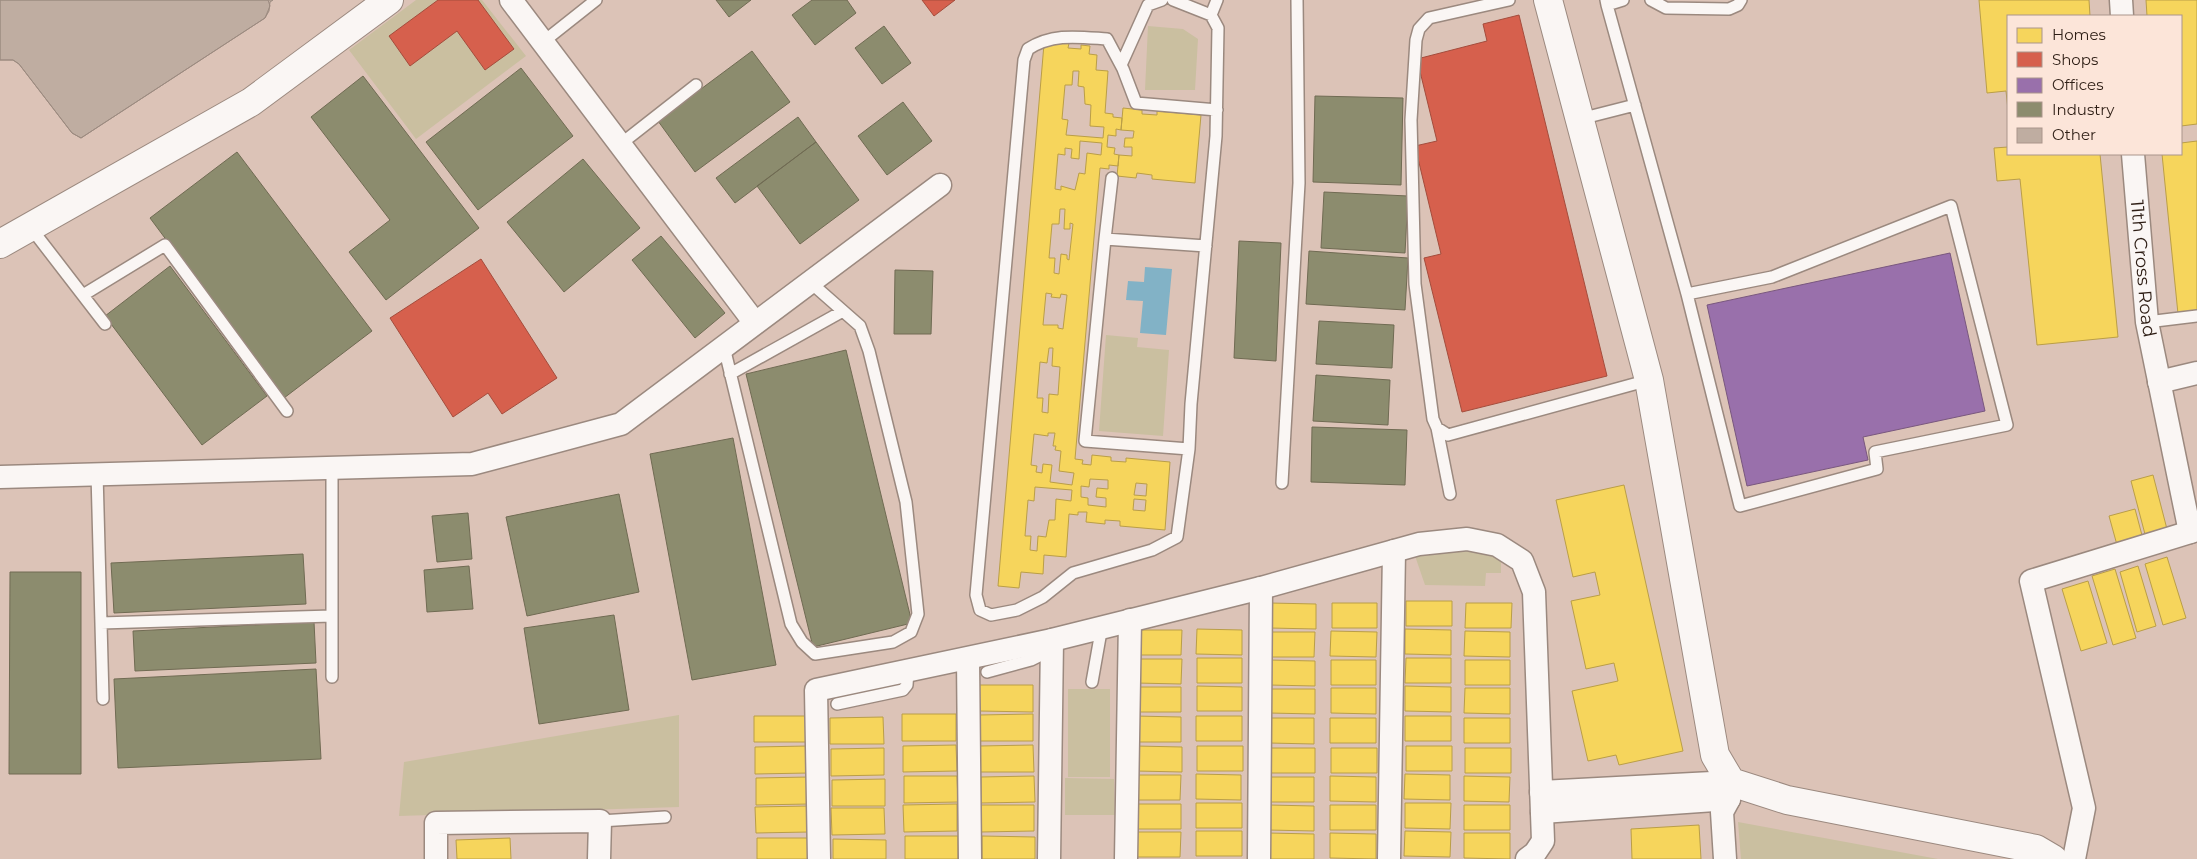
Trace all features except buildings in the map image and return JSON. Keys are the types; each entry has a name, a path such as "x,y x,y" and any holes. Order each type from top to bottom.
{"street":[{"path":"0,244 251,102 389,0"},
{"path":"511,0 622,143 756,323"},
{"path":"1550,0 1649,380 1715,755 1730,790 1722,812 1725,859"},
{"path":"2121,0 2122,15"},
{"name":"11th Cross Road","path":"2133,155 2147,322 2193,531"},
{"path":"0,477 472,464 621,424 940,185"},
{"path":"2159,382 2197,373"},
{"path":"2074,859 2084,808 2031,581 2193,531"},
{"path":"819,859 816,690 1047,641 1261,588 1419,544 1467,539 1497,545 1522,561 1534,592 1543,841 1535,853 1527,859"},
{"path":"1389,859 1394,551"},
{"path":"1259,859 1261,588"},
{"path":"1126,859 1130,620"},
{"path":"1047,641 1049,859"},
{"path":"968,659 970,859"},
{"path":"1542,802 1612,796 1730,790 2036,849 2053,859"},
{"path":"436,859 436,823 600,821 599,859"}],"lane":[{"path":"543,42 596,0"},
{"path":"1121,65 1148,5 1162,0"},
{"path":"1173,0 1200,4 1211,15 1218,28 1217,110 1189,449 1177,537 1152,550 1073,573 1043,597 1017,610 991,615 980,610 976,595 1024,60 1028,49 1039,42 1061,36 1107,39 1121,65 1136,103 1217,110"},
{"path":"1211,15 1217,0"},
{"path":"1282,483 1299,182 1297,0"},
{"path":"1450,494 1437,428 1433,419 1415,284 1411,120 1416,40 1419,29 1429,18 1509,0"},
{"path":"1623,0 1606,2 1687,294 1740,506 1878,469 1875,452 2007,425 1951,206 1772,277 1687,294"},
{"path":"1651,0 1666,8 1730,9 1738,5 1742,0"},
{"path":"622,143 696,85"},
{"path":"1580,119 1635,105"},
{"path":"1112,178 1086,441 1189,449"},
{"path":"31,228 105,324"},
{"path":"1105,239 1206,246"},
{"path":"83,295 164,245 287,411"},
{"path":"724,348 791,624 802,642 815,654 893,642 911,632 918,614 906,502 863,334 860,326 810,282"},
{"path":"730,374 843,310"},
{"path":"2147,322 2197,316"},
{"path":"1437,428 1448,434 1649,380"},
{"path":"332,467 332,677"},
{"path":"97,474 103,699"},
{"path":"101,624 332,616"},
{"path":"1092,682 1100,637 1105,626"},
{"path":"987,672 1031,660 1042,654 1047,641"},
{"path":"837,704 904,690 907,685 908,671"},
{"path":"600,821 664,817"}],"shaded area":[{"path":"416,0 482,0 526,56 416,139 349,50"},
{"path":"1148,26 1183,29 1198,39 1195,90 1145,90"},
{"path":"1106,335 1138,338 1137,347 1169,350 1163,436 1099,431"},
{"path":"1478,545 1501,558 1501,573 1486,573 1485,586 1425,585 1413,550"},
{"path":"1068,689 1110,689 1110,777 1068,777"},
{"path":"679,715 679,807 399,816 404,762"},
{"path":"1065,778 1114,779 1115,815 1065,815"},
{"path":"1738,822 1938,859 1741,859"}],"water":[{"path":"1145,267 1172,269 1166,335 1140,333 1143,301 1126,300 1128,281 1144,282"}]}
